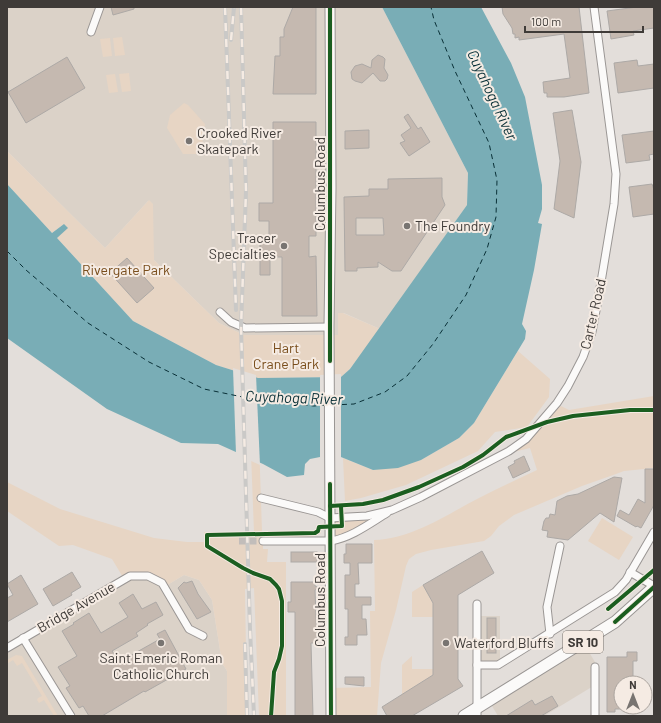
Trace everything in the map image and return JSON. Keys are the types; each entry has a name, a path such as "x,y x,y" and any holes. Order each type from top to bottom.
{"main road":[{"name":"SR 10","path":"464,716 477,712 498,696 615,622 654,586"}],"street":[{"path":"91,32 100,7"},
{"name":"Columbus Road","path":"330,7 331,716"},
{"name":"Carter Road","path":"330,518 367,516 392,510 421,497 509,451 526,439 557,404 583,357 595,316 616,188 616,174 594,7"},
{"path":"220,312 231,322 245,328 330,327"},
{"path":"261,498 318,512 330,518"},
{"path":"263,541 330,541 346,537 392,510"},
{"path":"477,665 498,665 550,634 615,592 622,586 654,532"},
{"path":"550,634 547,607 560,546"},
{"path":"630,572 654,586"},
{"name":"Bridge Avenue","path":"7,648 130,576 148,576 162,583 189,629 203,636"},
{"path":"477,604 477,712"},
{"path":"23,638 71,716"},
{"path":"595,667 595,716"}],"shaded area":[{"path":"7,7 382,7 468,173 467,205 380,329 344,313 338,313 338,335 244,335 219,323 154,260 148,201 105,248 7,151"},
{"path":"140,575 164,587 184,575 199,580 212,600 222,663 227,671 227,716 7,716 7,648 130,576"},
{"path":"477,616 500,616 500,663 477,665"},
{"path":"583,642 595,662 595,685 544,716 498,716 489,701"}],"green space":[{"path":"122,37 125,55 115,56 113,38"},
{"path":"110,38 112,56 103,57 100,39"},
{"path":"129,73 131,91 122,92 119,74"},
{"path":"115,74 118,92 109,93 106,75"},
{"name":"Crooked River Skatepark","path":"184,103 188,105 205,124 201,154 183,154 167,128 170,115"},
{"path":"7,151 105,248 149,200 153,204 154,260 219,323 244,335 338,335 338,313 343,313 380,329 350,369 341,377 257,378 262,532 309,532 316,531 316,526 321,526 321,533 310,537 293,539 263,539 263,549 268,549 267,562 286,562 286,716 259,716 254,588 245,589 247,716 227,716 227,671 222,663 212,600 199,580 184,575 164,587 156,579 124,579 112,559 73,545 59,546 7,511 7,482 60,509 154,538 187,542 204,542 204,532 254,532 248,375 216,365 133,321 57,238 64,224 52,233 7,184"},
{"path":"518,351 550,379 549,397 527,427 495,432 478,451 406,485 345,501 343,458 373,470 421,460 459,438 474,423"},
{"path":"654,396 654,468 624,471 582,486 514,515 499,526 491,536 484,541 431,550 416,554 409,559 381,663 377,716 331,716 331,688 371,687 370,611 375,611 374,540 388,539 415,531 537,470 530,448 509,453 537,426 561,406 569,410"},
{"path":"390,511 331,541 330,518"},
{"path":"602,518 633,537 619,560 588,541"},
{"path":"423,585 433,603 433,617 412,617 412,592"},
{"path":"16,655 22,656 58,716 54,716 44,700 39,703 37,700 42,696 22,663 17,666 13,660 7,664 7,660"},
{"path":"412,656 412,669 433,669 433,675 402,695 402,665"}],"water":[{"name":"Cuyahoga River","path":"382,7 481,7 511,63 525,97 542,185 542,209 538,223 542,224 522,324 526,331 525,339 474,423 459,438 421,460 398,468 373,470 341,457 320,457 310,459 305,464 304,475 287,477 263,464 218,444 181,443 107,409 7,338 7,184 52,233 64,224 68,228 57,238 133,321 216,365 258,378 341,377 350,369 467,205 468,173"}],"pier":[{"path":"233,368 256,375 260,465 236,454"},
{"path":"341,374 341,459 320,459 320,375"}],"building":[{"path":"111,7 134,7 134,9 113,15"},
{"path":"293,7 316,7 316,94 273,94 275,56 280,56 280,37 284,37 284,29"},
{"path":"502,7 579,7 589,93 564,97 547,97 547,93 544,93 543,82 570,78 564,34 519,40 519,37 515,38 512,28 503,14"},
{"path":"637,7 654,7 654,28 633,31 634,35 611,39 607,11"},
{"path":"378,55 385,59 384,68 388,75 385,81 380,81 373,73 362,83 352,79 351,72 355,66 362,64 371,68 372,60"},
{"path":"67,57 85,88 26,123 8,92"},
{"path":"637,60 638,66 654,64 654,88 618,93 614,63"},
{"path":"572,110 581,162 574,218 554,209 560,161 553,113"},
{"path":"408,114 418,129 421,127 430,142 409,156 400,143 405,141 401,135 411,128 404,117"},
{"path":"273,122 316,122 316,236 309,236 309,257 316,256 317,316 282,316 282,257 270,257 270,275 260,275 260,236 269,236 269,221 259,221 259,203 273,203"},
{"path":"369,130 369,148 345,149 345,131"},
{"path":"654,131 654,154 649,155 650,160 626,163 622,135"},
{"name":"The Foundry","path":"442,178 442,197 445,205 401,271 392,271 378,262 378,267 357,268 357,271 345,271 344,197 369,196 369,189 388,189 388,179","holes":["356,218 383,218 384,235 356,235"]},
{"path":"652,184 654,190 654,214 633,217 629,187"},
{"path":"127,258 154,288 137,303 110,273"},
{"path":"524,456 530,470 513,478 508,467 515,463 514,461"},
{"path":"645,469 654,469 654,505 641,528 636,527 617,516 620,510 629,515 638,499 645,503"},
{"path":"614,477 622,478 614,522 600,513 568,540 547,537 548,531 542,530 544,521 546,518 549,518 550,514 555,515 557,501 567,496 578,494"},
{"path":"346,544 372,544 372,563 358,563 359,584 355,584 355,597 371,597 371,605 362,605 362,619 366,619 367,635 357,635 357,645 345,645 345,637 348,637 348,609 345,609 345,575 350,575 350,563 344,563"},
{"name":"Waterford Bluffs","path":"482,551 494,573 458,595 458,679 463,686 412,716 387,716 382,707 433,675 433,603 423,585"},
{"path":"291,552 317,552 317,562 291,562"},
{"path":"72,572 81,587 71,593 72,595 53,606 43,589"},
{"path":"21,575 38,604 7,622 7,598 13,595 7,584"},
{"path":"192,581 198,594 211,612 197,619 178,588 184,582 186,583"},
{"path":"291,582 315,582 315,586 319,588 315,590 317,643 311,643 313,716 295,716 295,612 288,612 288,602 291,602"},
{"path":"133,594 142,609 156,602 163,615 147,624 148,625 136,633 138,636 112,651 119,662 160,639 157,634 165,630 186,669 145,692 144,691 102,716 89,716 83,706 79,708 66,688 70,686 58,667 77,656 62,631 89,613 101,633 128,617 119,603"},
{"path":"487,618 496,618 496,653 487,653"},
{"path":"627,652 637,652 637,661 633,661 633,675 613,675 613,712 607,712 607,657 627,657"},
{"path":"345,677 364,677 364,686 345,684"},
{"path":"552,696 558,706 541,716 506,716 532,700 535,705"}],"ferry route":[{"path":"333,405 354,404 385,392 407,376 433,344 466,295 487,249 496,217 497,180 489,143 455,71 434,20 431,7"},
{"path":"7,251 26,270 88,323 149,362 204,389 262,401 314,406 326,405"}],"tunnel":[{"path":"239,541 263,541"}],"railway":[{"path":"225,7 236,310"},
{"path":"231,40 234,7"},
{"path":"241,7 246,191 241,327 254,716"},
{"path":"245,644 247,716"}],"cycle path":[{"path":"330,7 330,361"},
{"path":"330,506 363,504 383,500 419,487 463,467 483,455 506,437 547,422 573,416 630,410 654,410"},
{"path":"330,484 331,716"},
{"path":"271,716 274,672 282,646 282,601 279,589 270,579 243,568 207,546 207,535 315,533 318,531 319,527 342,526 341,506"},
{"path":"608,609 654,570"},
{"path":"615,622 654,587"}],"place":[{"name":"Crooked River Skatepark","path":"189,141"},
{"name":"The Foundry","path":"407,226"},
{"name":"Tracer Specialties","path":"284,246"},
{"name":"Saint Emeric Roman Catholic Church","path":"161,643"},
{"name":"Waterford Bluffs","path":"446,643"}],"park label":[{"name":"Rivergate Park","path":"126,270"},
{"name":"Hart Crane Park","path":"286,356"}]}
